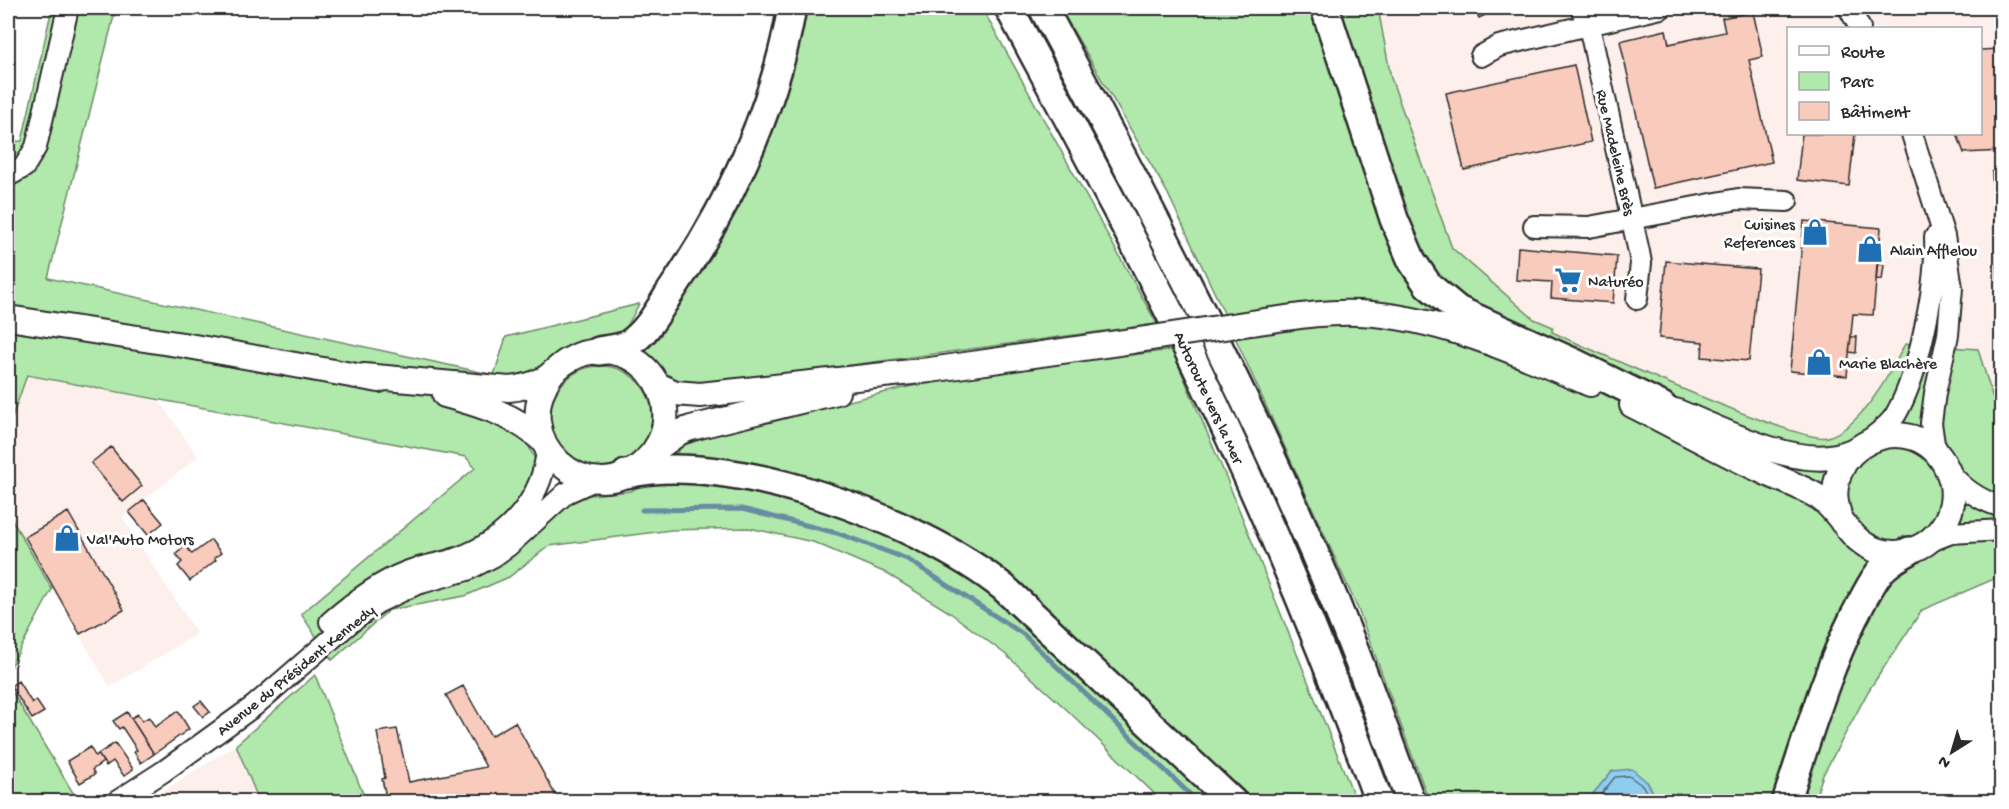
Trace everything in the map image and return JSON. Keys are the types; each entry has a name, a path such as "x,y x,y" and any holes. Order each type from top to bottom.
{"highway":[{"path":"599,351 627,345 645,330 678,282 715,221 734,182 770,94 783,54 792,8"},
{"name":"Autoroute vers la Mer","path":"1009,8 1196,366 1306,612 1379,801"},
{"path":"1043,8 1176,260 1276,467 1315,553 1351,642 1411,801"},
{"path":"1325,8 1394,219 1412,261 1428,285 1458,310 1662,406"},
{"path":"626,474 652,469 686,470 760,480 861,511 930,540 984,572 1003,587 1233,801"},
{"path":"1786,801 1824,691 1850,625 1867,592 1881,571 1891,562 1919,547"}],"main road":[{"path":"658,385 675,393 700,395 930,370 1251,323 1327,314 1359,313 1389,316 1450,330 1563,372 1601,389 1757,469 1818,497 1827,504 1856,538 1874,549 1887,553 1919,547 1943,527 1950,513 1953,495 1945,465 1931,448 1907,437 1880,437 1841,456 1828,458 1794,455 1765,447 1662,406 1601,389"},
{"path":"8,318 364,376 470,402 513,418 531,430 561,465 588,478 597,479 626,474 642,464 655,450 680,432 691,428 930,370"},
{"path":"364,376 509,389 534,384 569,359 589,352 620,354 629,357 646,369 658,385 666,413 663,432 655,450"},
{"path":"545,445 539,431 537,410 542,390 553,372"},
{"path":"1842,522 1836,501 1836,487 1845,462 1860,446"}],"street":[{"path":"8,176 24,166 36,147 68,8"},
{"path":"1481,56 1499,46 1585,16 1661,8"},
{"path":"1849,8 1859,27"},
{"name":"Rue Madeleine Brès","path":"1585,16 1641,263 1637,299"},
{"path":"1912,135 1944,236 1952,288 1948,335 1931,423 1934,444 1945,465 1959,484 1972,494 2001,507"},
{"path":"1533,226 1578,228 1738,199 1787,201"},
{"path":"1860,446 1889,424 1896,415 1912,374 1935,272 1933,199"},
{"name":"Avenue du Président Kennedy","path":"208,738 249,693 362,596 387,580 458,558 499,537 518,518 532,498 545,469 545,445"},
{"name":"Avenue du Président Kennedy","path":"117,801 164,771 254,706 351,622 377,603 417,584 467,570 487,560 508,546 566,493 597,479"},
{"path":"1919,547 1951,533 2001,530"}],"shaded area":[{"path":"1378,8 2001,8 2001,425 1977,349 1905,344 1889,377 1869,405 1845,426 1828,437 1817,438 1795,432 1697,395 1551,332 1553,327 1534,319 1452,248 1391,78"},
{"path":"27,375 160,402 198,457 122,517 197,634 110,687 8,513 8,429"},
{"path":"236,745 259,801 145,802 160,793"}],"green space":[{"path":"52,8 116,8 48,278 494,375 506,337 639,304 622,336 515,382 506,424 523,435 536,461 524,494 547,521 580,496 631,491 654,477 684,445 743,426 946,378 1172,350 1226,477 1356,801 1162,801 1005,654 949,612 886,573 813,542 749,528 671,530 549,546 509,577 465,596 389,610 332,660 301,614 475,468 466,457 27,375 8,429 8,142 22,141"},
{"path":"801,8 982,8 1157,324 702,385 679,384 664,373 640,350 722,231 780,111"},
{"path":"1060,8 1378,8 1391,78 1452,248 1534,319 1553,327 1552,332 1739,412 1810,435 1828,437 1852,422 1874,398 1905,344 1978,349 2001,425 2001,576 1922,610 1869,690 1823,775 1814,801 1658,801 1647,782 1612,771 1587,801 1429,801 1358,609 1224,313 1167,192"},
{"path":"601,366 630,374 644,388 652,417 644,446 630,460 601,468 572,460 558,446 550,417 558,388 572,374"},
{"path":"8,513 52,589 8,672"},
{"path":"315,675 366,801 259,801 236,745"},
{"path":"8,685 78,801 8,801"}],"water":[{"path":"1632,769 1647,782 1658,801 1587,801 1612,771"}],"building":[{"path":"1474,8 1500,8 1479,18"},
{"path":"1753,12 1763,57 1749,60 1772,162 1653,188 1620,41 1666,30 1669,44 1725,32 1722,18"},
{"path":"2002,49 2002,151 1964,153 1957,135 1982,135 1982,50"},
{"path":"1574,65 1591,142 1464,170 1446,93"},
{"path":"1802,135 1855,135 1849,186 1797,180"},
{"path":"2002,171 2002,222 1994,223 1992,172"},
{"path":"1804,221 1881,228 1873,315 1853,314 1847,376 1790,371"},
{"path":"1518,247 1617,256 1613,303 1551,298 1552,282 1516,280"},
{"path":"2002,253 2002,292 1999,292 1997,254"},
{"path":"1666,261 1758,269 1749,361 1702,357 1703,342 1659,338"},
{"path":"1877,264 1884,265 1882,280 1876,279"},
{"path":"1851,337 1857,337 1856,353 1849,352"},
{"path":"111,447 142,486 123,502 91,463"},
{"path":"144,500 163,523 148,535 129,512"},
{"path":"68,512 124,610 80,634 25,537"},
{"path":"211,540 221,553 214,558 216,560 190,581 178,566 182,562 176,554 186,546 192,554"},
{"path":"18,681 32,703 36,700 44,712 32,719 11,686"},
{"path":"463,686 491,736 515,722 557,798 550,802 387,802 377,732 397,729 409,782 486,767 446,695"},
{"path":"201,701 210,712 203,717 194,706"},
{"path":"178,711 189,729 154,754 131,718 138,714 142,721 149,717 155,727"},
{"path":"127,712 154,754 141,763 134,752 137,750 122,727 119,729 113,721"},
{"path":"115,743 133,769 124,776 113,761 106,766 98,754"},
{"path":"90,747 95,756 98,754 103,762 92,770 95,774 80,783 67,761"}],"waterway":[{"path":"642,510 742,509 837,533 907,559 1023,634 1198,802"}],"place":[{"name":"Cuisines References","path":"1815,232"},
{"name":"Alain Afflelou","path":"1870,249"},
{"name":"Naturéo","path":"1568,280"},
{"name":"Marie Blachère","path":"1819,362"},
{"name":"Val'Auto Motors","path":"67,538"}]}
